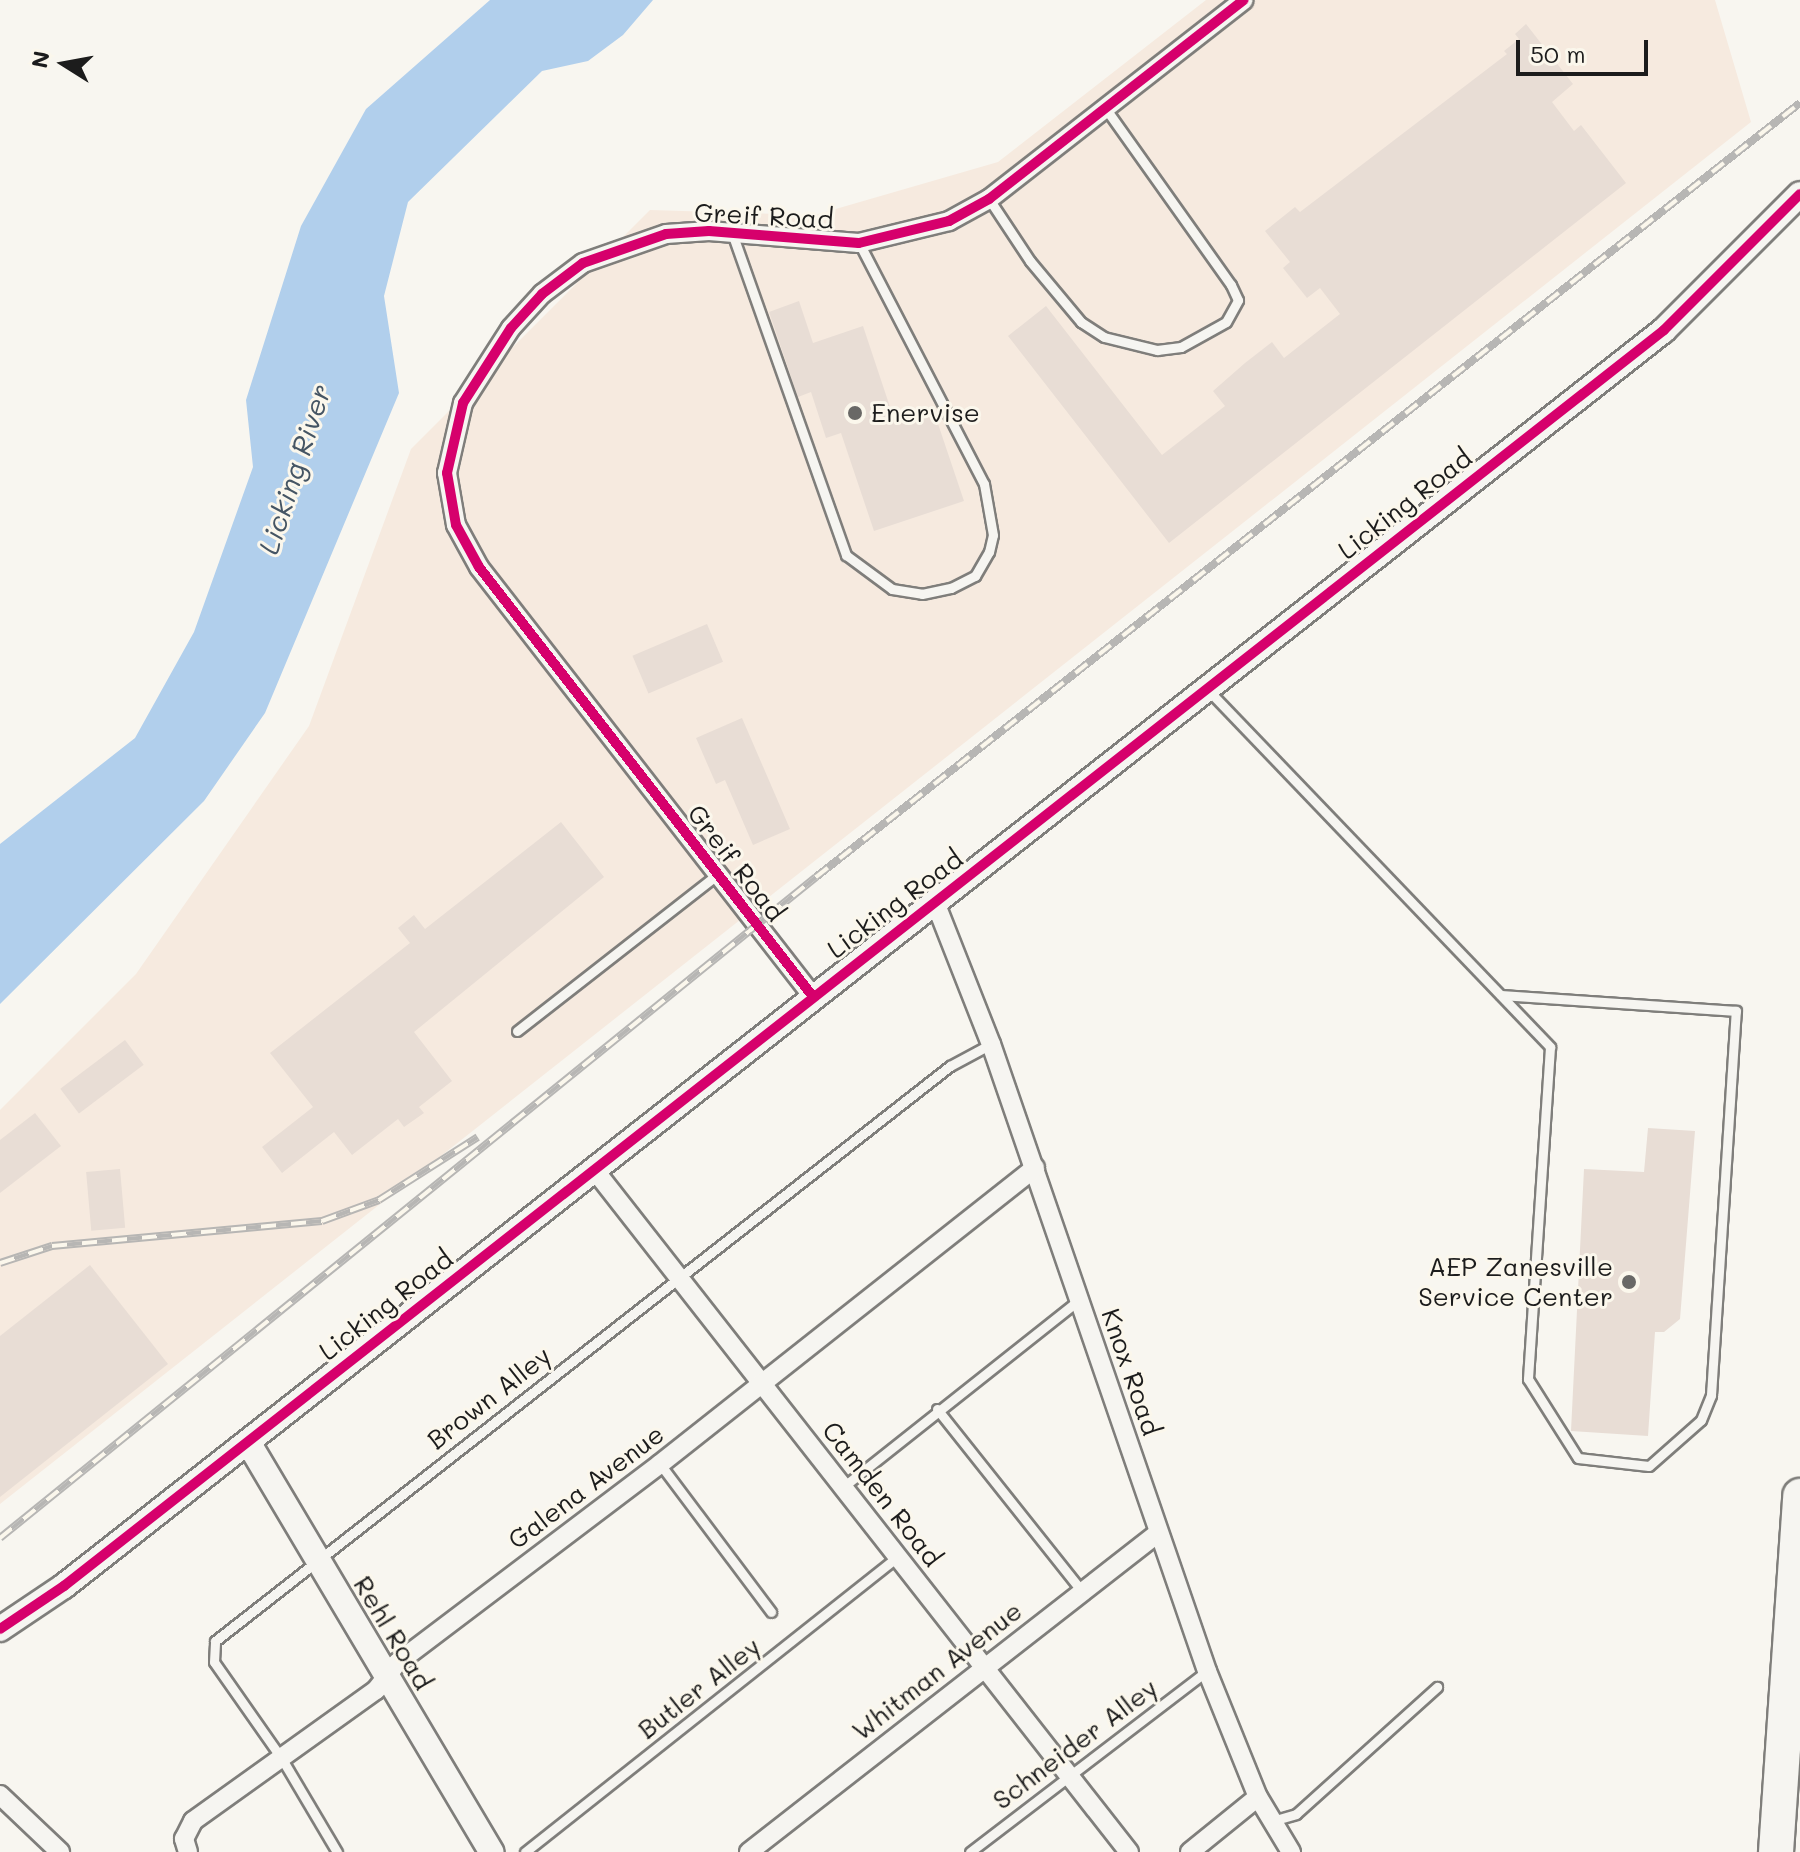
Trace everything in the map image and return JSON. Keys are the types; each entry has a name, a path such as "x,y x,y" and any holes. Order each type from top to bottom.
{"highway":[{"path":"1776,1852 1800,1496"}],"street":[{"name":"Greif Road","path":"811,994 479,567 456,525 447,473 452,437 478,373 542,294 611,249 666,234 732,233 859,243 917,232 989,199 1244,0"},
{"name":"Licking Road","path":"0,1629 64,1586 811,994 935,902 1664,330 1800,194"},
{"name":"Knox Road","path":"935,902 991,1044 1035,1168 1207,1671 1258,1797 1291,1852"},
{"name":"Camden Road","path":"593,1168 1129,1852"},
{"name":"Galena Avenue","path":"188,1852 184,1839 193,1821 376,1690 397,1663 660,1464 1035,1168"},
{"name":"Rehl Road","path":"248,1442 491,1852"},
{"name":"Whitman Avenue","path":"749,1852 1158,1533"},
{"path":"0,1795 60,1852"},
{"path":"1190,1852 1258,1797"}],"lane":[{"path":"989,199 1030,261 1081,322 1104,337 1157,350 1181,347 1226,322 1238,300 1231,285 1106,109"},
{"path":"732,233 804,448 846,555 892,589 922,594 951,588 975,576 989,552 993,535 984,484 859,243"},
{"path":"1206,689 1550,1047 1528,1379 1578,1458 1649,1466 1701,1420 1711,1395 1736,1011 1502,995"},
{"path":"517,1031 717,875"},
{"name":"Brown Alley","path":"337,1852 282,1759 214,1662 211,1649 215,1641 950,1066 991,1044"},
{"path":"843,1487 937,1409 1079,1300"},
{"path":"937,1409 1082,1591"},
{"path":"660,1464 771,1612"},
{"name":"Butler Alley","path":"525,1852 898,1556"},
{"name":"Schneider Alley","path":"970,1852 1207,1671"},
{"path":"1272,1821 1296,1814 1437,1687"}],"shaded area":[{"path":"1206,0 1715,0 1751,122 0,1504 0,1110 136,974 309,726 411,449 650,210 815,215 998,162"}],"water":[{"name":"Licking River","path":"490,0 653,0 623,35 588,61 542,71 408,202 384,296 399,393 265,713 204,801 0,1004 0,844 135,738 194,632 253,467 246,400 301,226 366,109"}],"building":[{"path":"1526,24 1573,84 1552,102 1574,131 1581,125 1626,183 1169,543 1008,336 1046,306 1162,455 1225,406 1213,391 1245,363 1272,342 1284,358 1340,314 1320,288 1307,298 1283,268 1290,262 1265,231 1295,207 1300,212 1507,54 1504,51 1519,39 1515,34"},
{"name":"Enervise","path":"799,301 813,343 863,326 894,419 932,406 964,501 874,531 841,433 826,438 811,392 798,397 769,312"},
{"path":"707,624 723,662 648,693 632,656"},
{"path":"742,718 790,829 753,845 725,780 716,784 696,738"},
{"path":"561,822 604,877 414,1032 452,1081 419,1107 424,1113 404,1127 398,1119 352,1155 334,1132 282,1173 262,1147 313,1107 270,1053 410,943 398,928 414,915 425,929"},
{"path":"125,1040 144,1065 79,1114 60,1089"},
{"path":"35,1113 61,1146 0,1193 0,1140"},
{"name":"AEP Zanesville Service Center","path":"1648,1128 1695,1131 1680,1319 1664,1332 1655,1332 1648,1436 1571,1431 1584,1169 1644,1172"},
{"path":"120,1169 125,1228 91,1231 86,1172"},
{"path":"90,1265 168,1364 0,1497 0,1336"}],"railway":[{"path":"0,1538 816,877 1800,103"},
{"path":"0,1263 52,1246 322,1221 379,1200 478,1137"}],"cycle path":[{"path":"811,994 479,567 456,525 447,473 463,403 511,328 542,294 583,263 666,234 709,231 859,243 949,221 989,199 1244,0"},
{"path":"0,1629 64,1586 1664,330 1800,194"}],"place":[{"name":"Enervise","path":"855,413"},
{"name":"AEP Zanesville Service Center","path":"1629,1282"}]}
